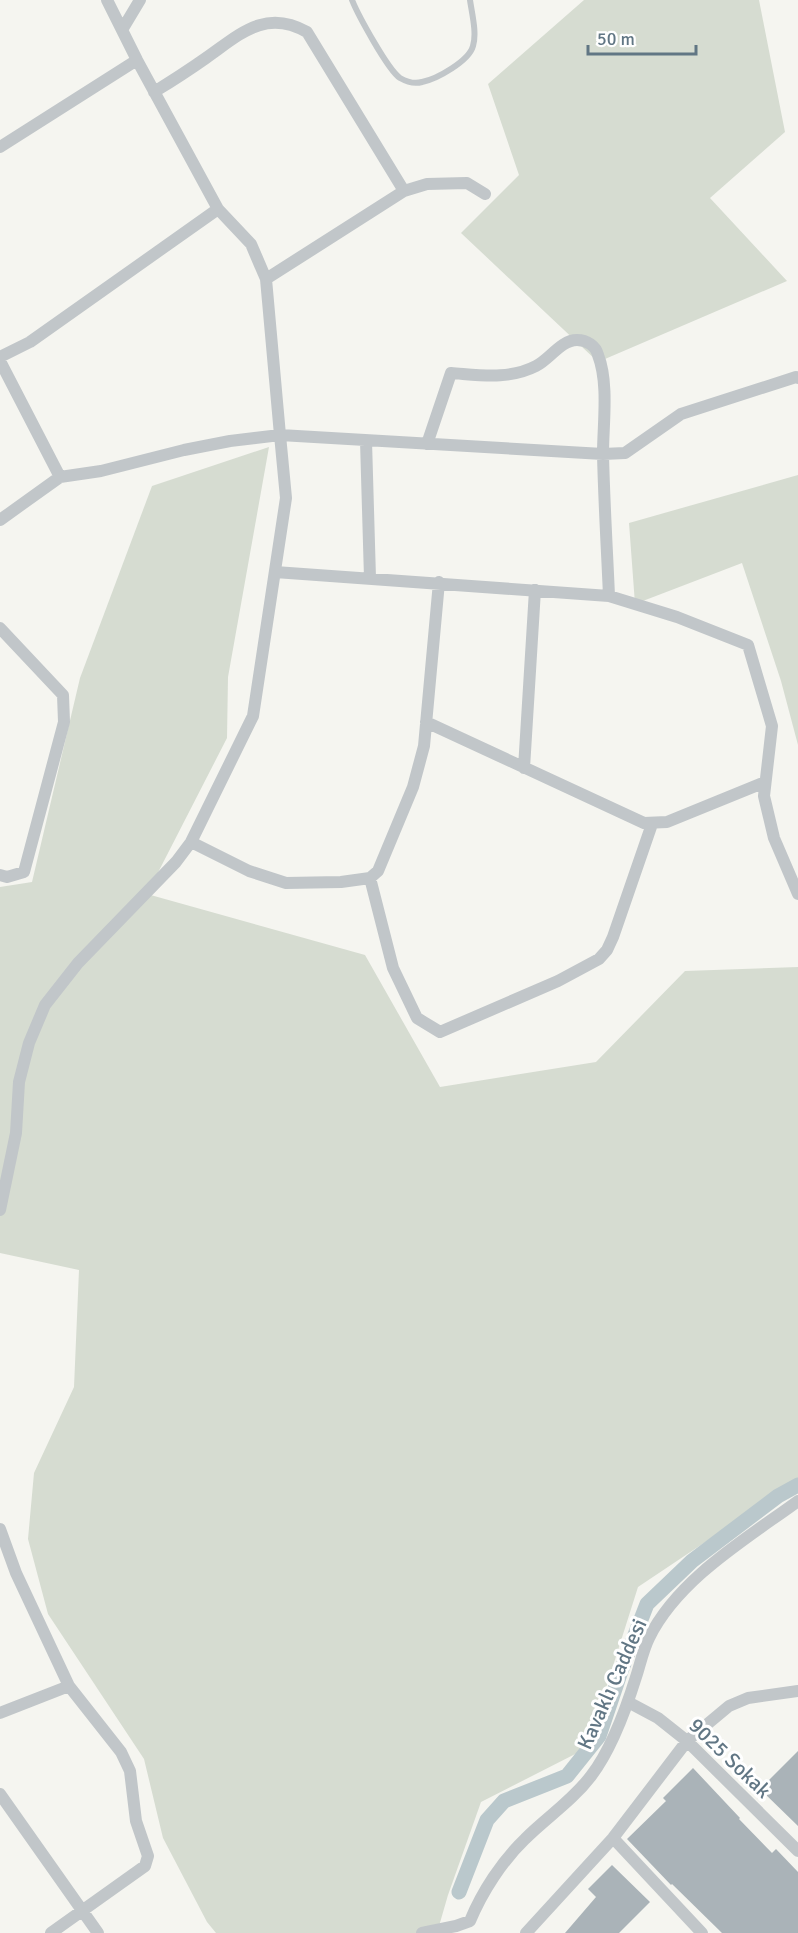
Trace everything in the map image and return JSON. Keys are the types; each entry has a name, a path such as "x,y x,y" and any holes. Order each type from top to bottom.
{"street":[{"path":"0,1210 16,1133 19,1082 29,1043 45,1005 78,963 176,862 191,842 253,716 286,498 266,279 251,243 218,208 154,92 107,0"},
{"path":"122,30 140,0"},
{"path":"154,92 240,33 263,24 276,22 293,24 307,32 404,191"},
{"path":"0,147 137,60"},
{"path":"266,279 404,191 427,184 467,183 485,194"},
{"path":"60,477 0,359 30,342 218,208"},
{"path":"427,444 451,373 487,376 514,374 547,360 564,344 576,340 589,343 598,353 602,371 609,596"},
{"path":"0,520 60,477 101,471 183,450 230,441 280,435 603,454 625,453 681,414 797,376"},
{"path":"366,441 370,578"},
{"path":"275,572 609,596 677,617 748,645 772,726 764,796 774,838 798,894"},
{"path":"191,842 249,871 286,883 341,882 370,878 378,871 413,787 424,746 439,582"},
{"path":"524,768 535,590"},
{"path":"0,628 63,695 64,722 24,872 7,877 0,875"},
{"path":"426,722 637,820 652,824 667,822 765,782"},
{"path":"370,878 393,968 417,1018 440,1032 558,981 599,959 607,950 613,937 652,824"},
{"name":"Kavaklı Caddesi","path":"422,1933 464,1927 480,1896 524,1840 567,1803 592,1775 628,1702 649,1639 670,1605 707,1569 798,1501"},
{"path":"0,1528 16,1573 69,1686 121,1752 126,1762 130,1772 136,1821 148,1856 145,1866 51,1933"},
{"path":"0,1713 69,1686"},
{"path":"526,1933 613,1838 687,1741 729,1706 748,1698 798,1691"},
{"name":"9025 Sokak","path":"628,1702 657,1718 687,1741 798,1851"},
{"path":"0,1794 98,1933"},
{"path":"613,1838 702,1933"}],"lane":[{"path":"352,0 357,14 393,70 402,79 414,83 428,81 469,55 474,42 470,0"}],"shaded area":[{"path":"584,0 759,0 785,132 710,198 787,281 598,362 461,233 519,175 488,84"},
{"path":"269,447 228,677 227,738 147,894 365,955 440,1087 596,1062 685,971 798,967 798,1480 638,1587 587,1748 481,1802 437,1933 216,1933 207,1922 163,1838 144,1759 48,1614 28,1539 34,1473 74,1387 79,1270 0,1253 0,887 32,882 80,678 152,486"},
{"path":"798,475 798,745 781,681 742,563 635,604 629,523"}],"building":[{"path":"798,1751 798,1826 760,1789"},
{"path":"693,1768 772,1853 776,1849 798,1872 798,1933 722,1933 627,1839 666,1801 663,1798"},
{"path":"612,1865 650,1902 619,1933 565,1933 596,1897 588,1889"}],"waterway":[{"path":"459,1892 487,1820 504,1801 567,1776 599,1736 647,1604 692,1561 778,1496 798,1485"}]}
